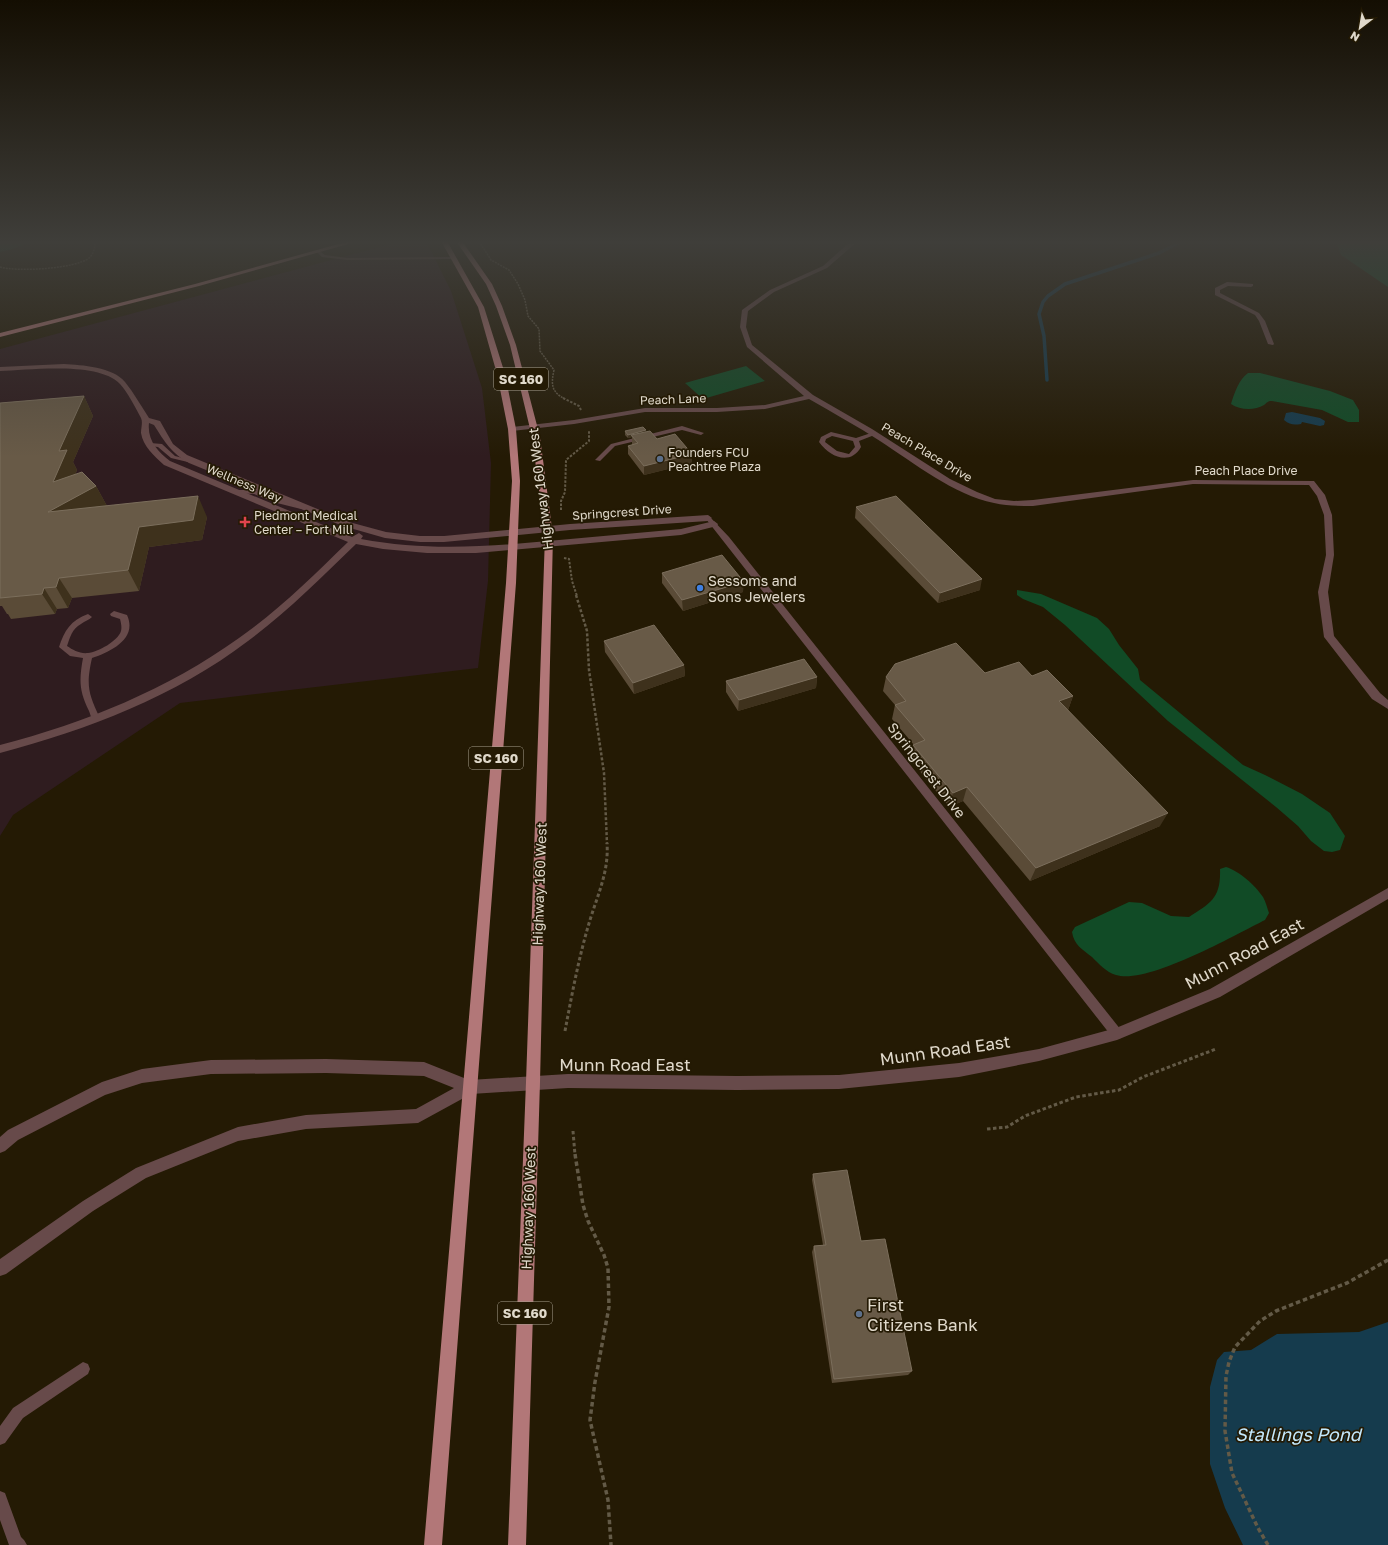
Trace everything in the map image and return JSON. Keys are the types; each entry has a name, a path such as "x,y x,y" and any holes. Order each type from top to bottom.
{"main road":[{"path":"0,335 86,313"},
{"name":"Highway 160 West","path":"433,1545 513,546 516,481 512,429 501,374 482,313"},
{"name":"Highway 160 West","path":"502,313 513,345 534,427 548,530 533,1082 517,1545"}],"street":[{"name":"Peach Place Drive","path":"744,313 742,326 749,346 810,397 874,434 947,481 987,499 1014,504 1033,504 1193,482 1311,482 1321,495 1328,515 1330,555 1323,592 1329,637 1376,696 1388,705"},
{"name":"Wellness Way","path":"0,369 42,367 86,368 102,371 122,382 146,420 156,423 170,444 184,457 212,470 365,530 385,535 420,539 476,538 529,532"},
{"name":"Peach Lane","path":"512,429 584,420 645,410 717,410 765,407 810,397"},
{"name":"Wellness Way","path":"146,420 143,429 145,437 150,445 167,462 201,478 354,540 383,546 427,550 468,550 527,545"},
{"path":"201,478 212,470"},
{"name":"Springcrest Drive","path":"529,532 711,521"},
{"name":"Springcrest Drive","path":"527,545 681,532 711,521"},
{"path":"0,749 96,718 143,699 194,672 220,656 278,613 365,530"},
{"name":"Munn Road East","path":"469,1087 533,1082 839,1082 959,1070 1039,1055 1117,1034 1215,993 1388,893"},
{"path":"0,1146 13,1135 102,1089 142,1076 211,1067 326,1066 424,1069 469,1087"},
{"path":"0,1268 88,1206 140,1173 238,1134 306,1122 418,1116 469,1087"}],"lane":[{"path":"1255,313 1262,321 1272,344"},
{"path":"598,460 613,445 682,428 701,433"},
{"path":"856,440 858,447 857,450 854,453 843,456 830,451 822,442 823,438 831,434 856,440 874,434"},
{"path":"150,445 160,445 174,457 192,461"},
{"path":"235,492 255,492 279,502 309,509"},
{"name":"Springcrest Drive","path":"711,521 1117,1034"},
{"path":"88,617 78,622 68,630 63,647 73,654 88,656 103,652 115,644 123,636 126,624 124,617 114,614"},
{"path":"88,656 83,680 84,694 96,718"},
{"path":"0,1438 18,1413 83,1369"},
{"path":"0,1498 15,1542 19,1545"}],"path":[{"path":"527,313 532,323 539,329 538,347 541,353 548,359 554,370 551,383 557,395 579,406 590,434 589,441 566,460 565,492 561,501 560,517"},
{"path":"564,558 569,559 572,581 587,631 589,670 604,773 608,855 603,884 590,920 573,986 565,1031"},
{"path":"987,1129 1007,1127 1025,1116 1076,1097 1118,1090 1143,1077 1216,1049"},
{"path":"573,1131 577,1175 586,1215 608,1266 611,1293 603,1347 592,1395 590,1422 604,1475 612,1524 611,1545"},
{"path":"1268,1545 1258,1528 1232,1473 1225,1431 1226,1376 1228,1362 1235,1347 1243,1337 1260,1321 1276,1310 1347,1283 1388,1260"}],"shaded area":[{"name":"Piedmont Medical Center – Fort Mill","path":"134,313 458,313 482,388 491,463 488,581 478,668 180,703 13,815 0,836 0,349"}],"green space":[{"path":"746,366 765,381 703,399 685,383"},
{"path":"1248,373 1260,373 1330,391 1353,400 1359,410 1359,422 1348,422 1322,410 1272,401 1252,409 1243,409 1235,406 1231,404 1235,391 1239,383"},
{"path":"1017,590 1041,594 1097,618 1109,629 1119,645 1138,669 1140,680 1243,765 1302,794 1330,813 1345,836 1340,850 1332,852 1324,851 1311,841 1298,826 1276,807 1168,721 1065,625 1043,607 1017,595"},
{"path":"1226,867 1241,875 1260,892 1269,913 1265,920 1191,957 1148,973 1130,976 1116,975 1103,968 1082,949 1077,944 1073,936 1072,932 1075,927 1129,902 1142,903 1171,916 1189,917 1213,899 1219,887 1220,869"}],"water":[{"path":"1292,412 1320,418 1325,421 1324,425 1320,426 1302,422 1301,424 1290,424 1284,420 1286,413"},
{"name":"Stallings Pond","path":"1388,1322 1388,1545 1243,1545 1225,1508 1210,1464 1210,1387 1217,1360 1224,1352 1251,1350 1277,1334 1359,1332"}],"building":[{"path":"84,396 59,451 67,450 53,482 82,472 96,486 48,512 198,496 193,520 139,527 128,570 59,578 56,587 44,588 42,594 0,598 0,403"},
{"path":"643,427 646,430 628,435 625,431"},
{"path":"650,431 657,439 675,434 692,454 644,466 628,446 638,443 631,435"},
{"path":"896,496 982,579 940,593 856,507"},
{"path":"722,555 744,582 682,600 662,573"},
{"path":"654,625 684,665 633,683 604,641"},
{"path":"956,643 985,673 1019,662 1032,676 1047,670 1073,696 1059,701 1168,813 1036,868 967,787 953,793 913,745 925,740 895,705 906,701 886,677 895,664"},
{"path":"804,659 817,677 739,700 726,681"},
{"name":"First Citizens Bank","path":"847,1170 861,1241 885,1239 912,1371 834,1379 814,1246 826,1245 813,1174"}],"waterway":[{"path":"1039,313 1044,336 1047,380"}],"place":[{"name":"Founders FCU Peachtree Plaza","path":"660,459"},
{"name":"Piedmont Medical Center – Fort Mill","path":"245,522"},
{"name":"Sessoms and Sons Jewelers","path":"700,588"},
{"name":"First Citizens Bank","path":"859,1314"}]}
